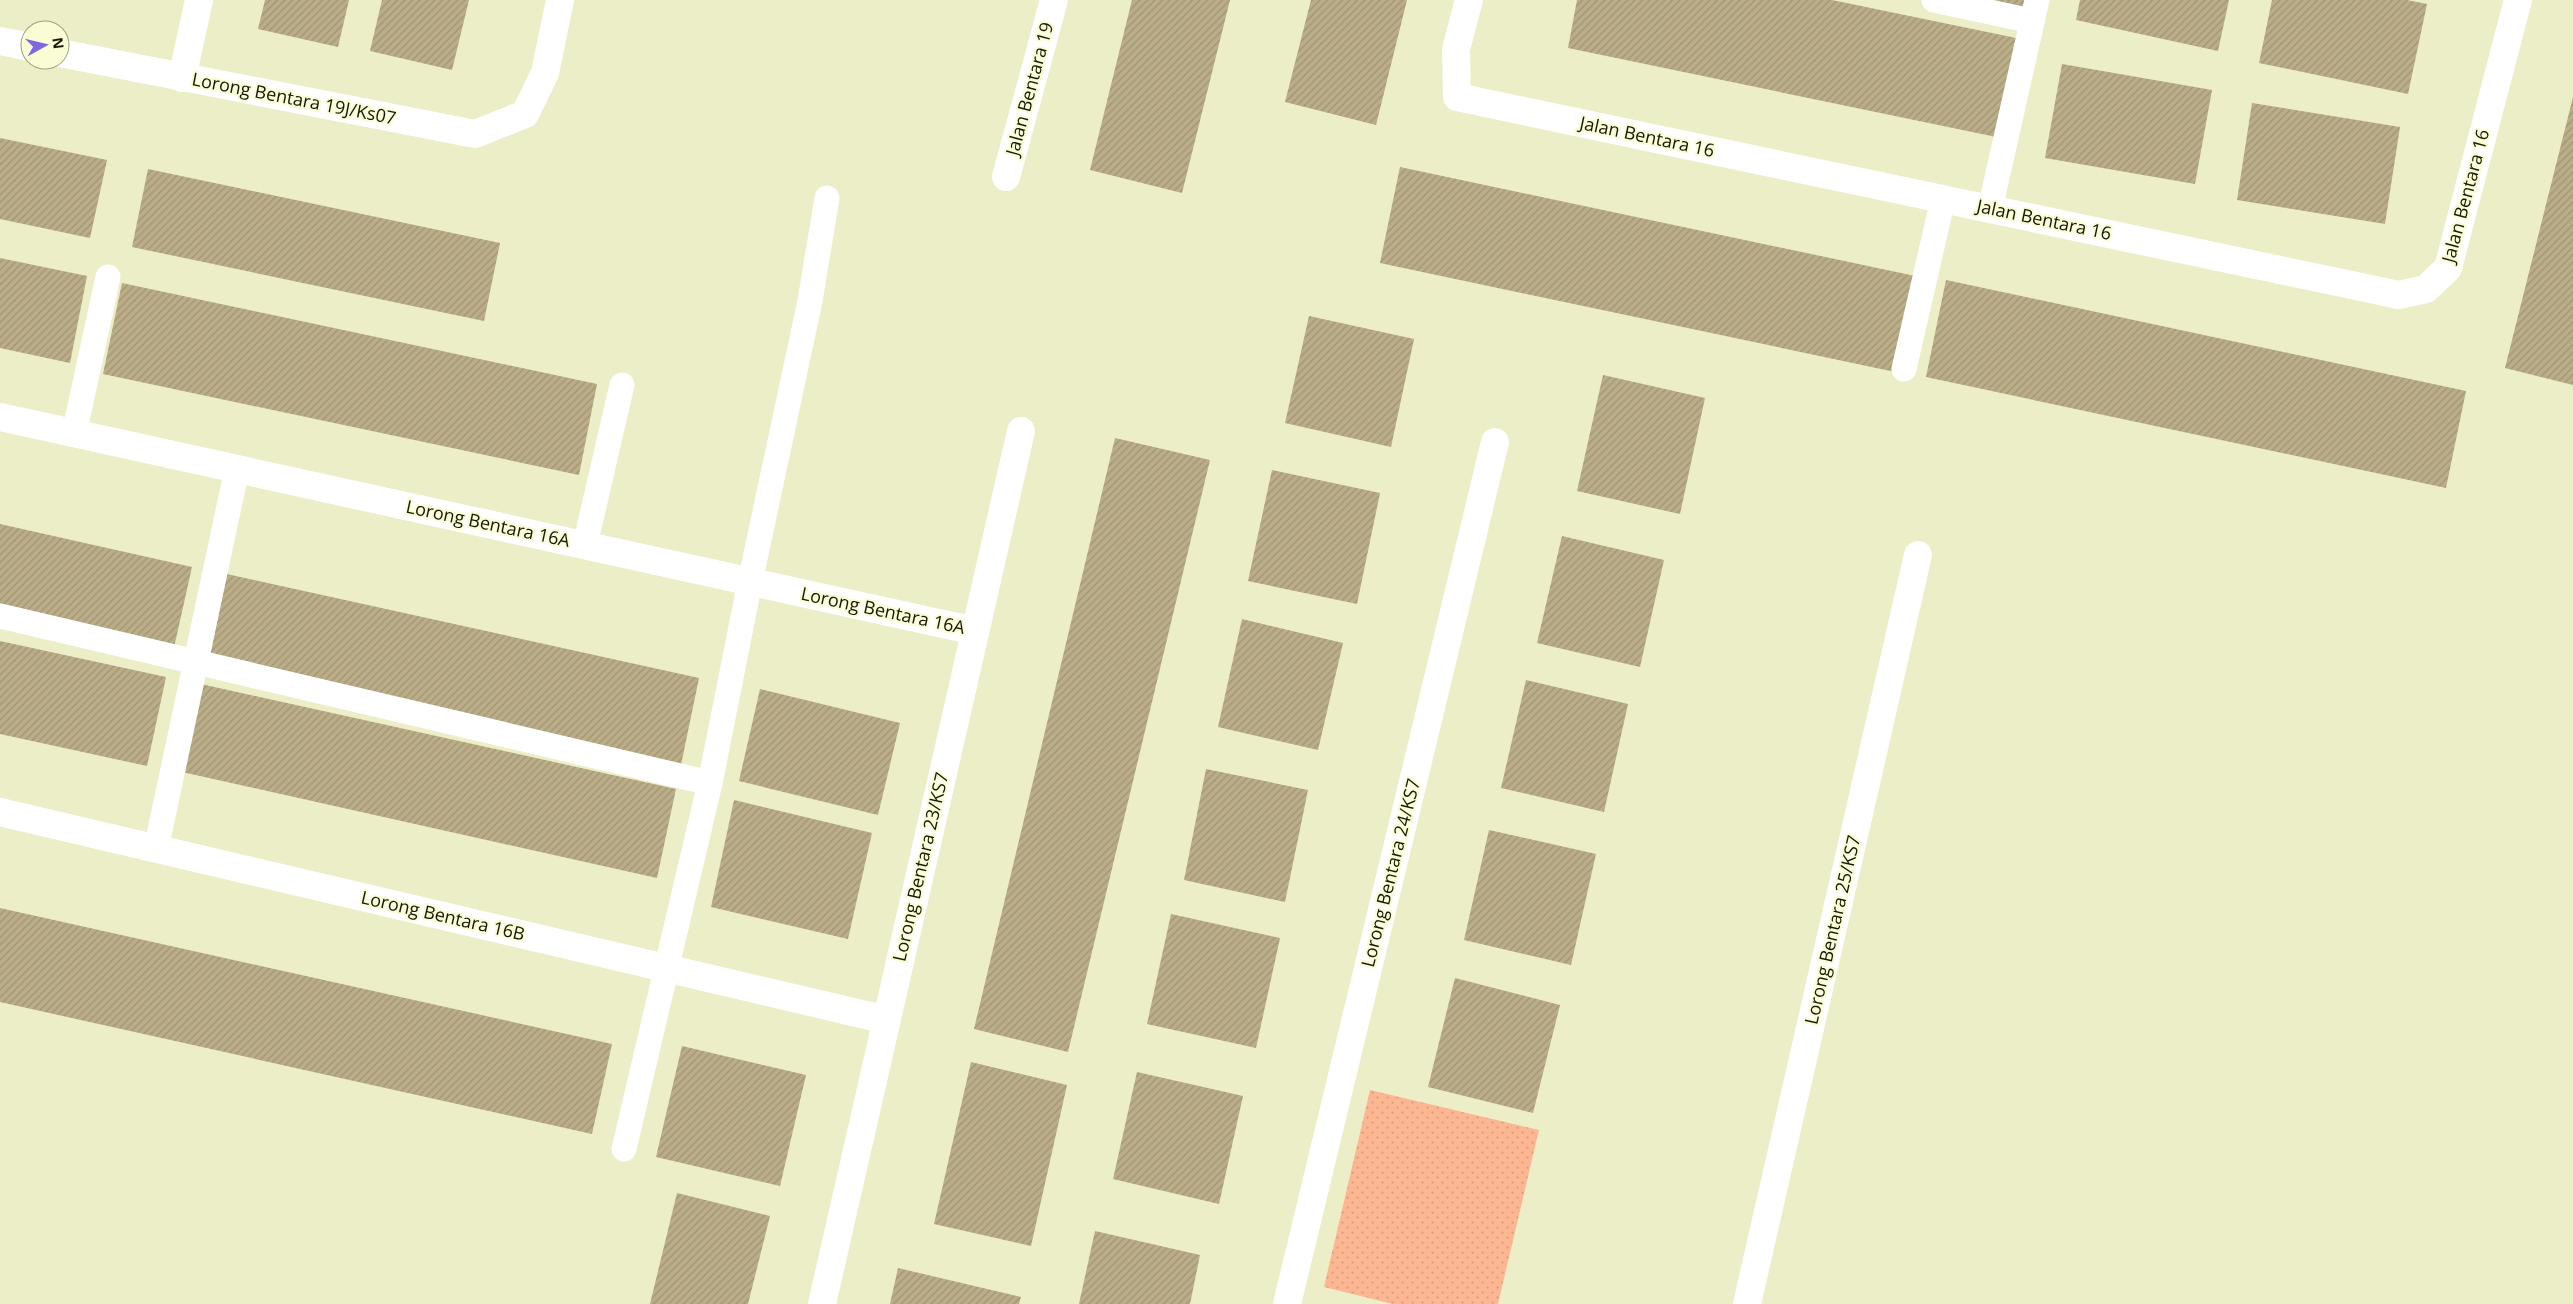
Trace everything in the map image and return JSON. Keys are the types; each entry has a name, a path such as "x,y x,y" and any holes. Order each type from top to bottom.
{"street":[{"path":"182,78 199,0"},
{"name":"Lorong Bentara 19J/Ks07","path":"70,55 475,134 525,114 545,73 560,0"},
{"name":"Jalan Bentara 19","path":"1006,177 1054,0"},
{"name":"Jalan Bentara 16","path":"1469,0 1456,49 1457,97 2398,295 2426,289 2448,268 2518,0"},
{"path":"0,41 20,45"},
{"name":"Lorong Bentara 16A","path":"0,417 975,631"},
{"name":"Lorong Bentara 23/KS7","path":"822,1304 1021,431"},
{"name":"Lorong Bentara 24/KS7","path":"1287,1304 1496,442"},
{"name":"Lorong Bentara 25/KS7","path":"1747,1304 1918,555"},
{"name":"Lorong Bentara 16B","path":"0,812 887,1020"}],"lane":[{"path":"1934,0 2034,11 1990,209"},
{"path":"624,1149 710,783 750,582 810,302 827,198"},
{"path":"1904,369 1943,199"},
{"path":"74,434 108,277"},
{"path":"585,545 622,384"},
{"path":"156,849 236,469"},
{"path":"0,616 710,783"}],"shaded area":[{"path":"1370,1090 1539,1130 1498,1304 1393,1304 1324,1287"}],"building":[{"path":"265,0 349,0 338,47 258,29"},
{"path":"382,0 469,0 452,70 370,51"},
{"path":"1132,0 1230,0 1182,193 1090,170"},
{"path":"1311,0 1407,0 1376,125 1285,102"},
{"path":"1577,0 1832,0 2021,39 2001,138 1568,48"},
{"path":"1990,0 2031,0 2030,9"},
{"path":"2080,0 2229,0 2218,51 2076,20"},
{"path":"2272,0 2407,0 2427,4 2408,94 2259,63"},
{"path":"2062,64 2212,90 2195,184 2045,158"},
{"path":"2573,97 2573,385 2505,368"},
{"path":"2252,103 2400,127 2385,224 2237,200"},
{"path":"0,138 107,160 90,238 0,219"},
{"path":"1400,167 1920,277 1900,373 1380,263"},
{"path":"148,169 500,243 484,321 132,247"},
{"path":"0,258 87,276 70,363 0,348"},
{"path":"1946,280 2466,391 2446,488 1926,377"},
{"path":"122,283 597,384 579,475 103,374"},
{"path":"1309,316 1414,339 1391,447 1285,423"},
{"path":"1603,375 1705,398 1680,514 1577,491"},
{"path":"1115,438 1210,460 1068,1052 974,1029"},
{"path":"1272,470 1380,493 1357,604 1248,581"},
{"path":"0,524 192,567 173,652 0,614"},
{"path":"1562,536 1664,560 1640,667 1537,643"},
{"path":"227,574 699,678 681,765 209,661"},
{"path":"1242,619 1343,643 1318,750 1218,727"},
{"path":"0,641 166,677 147,766 0,734"},
{"path":"1526,680 1628,704 1604,812 1501,788"},
{"path":"201,684 676,789 657,878 182,772"},
{"path":"760,689 900,723 878,815 739,781"},
{"path":"1206,769 1308,790 1285,902 1184,880"},
{"path":"734,800 872,833 848,939 711,907"},
{"path":"1489,830 1596,854 1571,965 1464,940"},
{"path":"0,908 612,1044 592,1134 0,1002"},
{"path":"1171,914 1280,938 1256,1048 1147,1024"},
{"path":"1455,978 1560,1005 1533,1113 1428,1087"},
{"path":"682,1046 806,1075 780,1186 656,1157"},
{"path":"971,1062 1067,1085 1031,1246 934,1224"},
{"path":"1137,1072 1243,1096 1219,1204 1113,1179"},
{"path":"677,1193 770,1216 748,1304 650,1304"},
{"path":"1095,1231 1200,1255 1190,1304 1079,1304"},
{"path":"898,1268 1021,1297 1019,1304 890,1304"}]}
